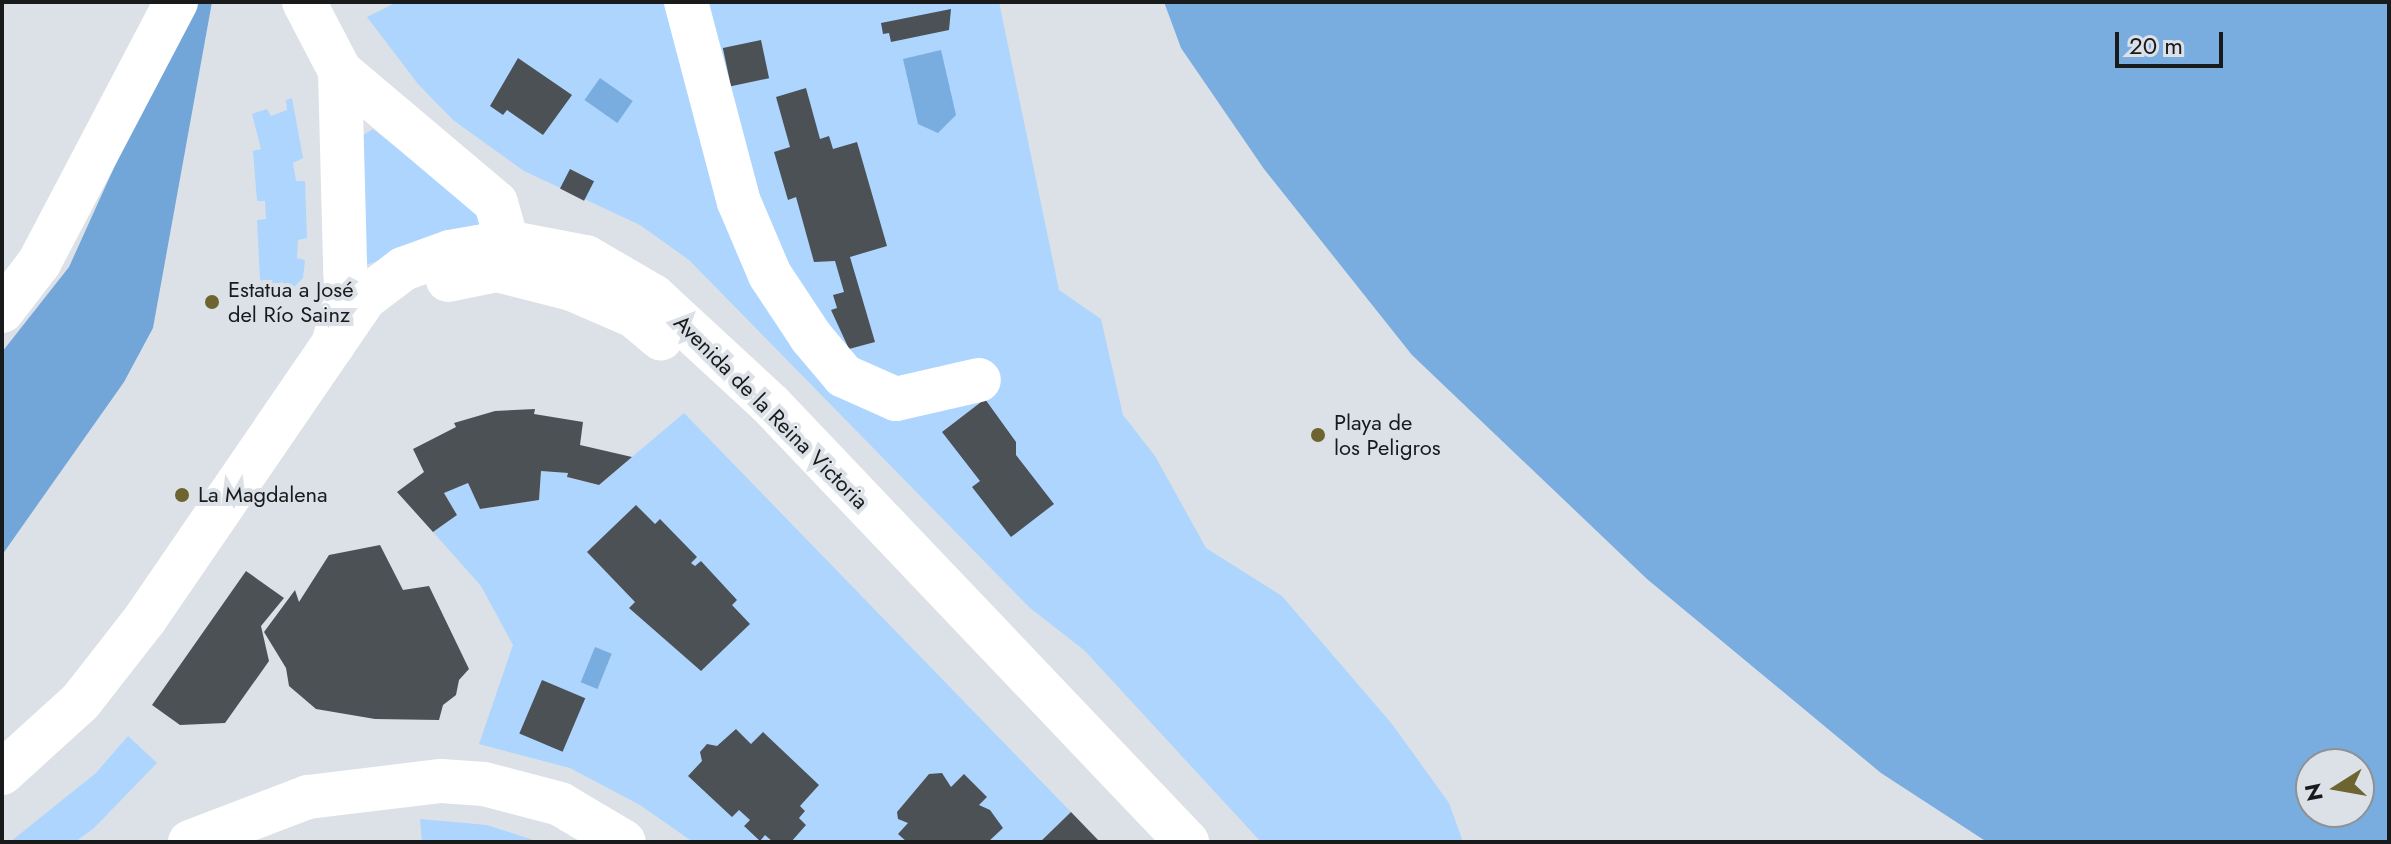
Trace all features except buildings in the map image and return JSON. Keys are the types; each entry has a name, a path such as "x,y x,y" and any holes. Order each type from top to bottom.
{"main road":[{"path":"2,311 39,263 176,2"},
{"path":"304,2 340,71 386,110 500,238"},
{"path":"686,2 739,202 770,275 844,376 896,399 979,380"},
{"path":"331,351 346,299 340,71"},
{"path":"342,120 386,110"},
{"name":"Avenida de la Reina Victoria","path":"2,801 95,719 161,636 373,330 410,295 456,277 500,238"},
{"name":"Avenida de la Reina Victoria","path":"500,238 572,289 634,316 763,427 1162,842"},
{"name":"Avenida de la Reina Victoria","path":"2,773 81,701 331,351 365,298 403,269 500,238 598,262 653,296 770,404 1187,842"},
{"path":"2,293 39,263"},
{"path":"190,842 308,797 441,781 484,784 560,804 624,842"}],"shaded area":[{"path":"189,2 212,2 153,328 124,382 2,555 2,352 69,267"},
{"path":"397,2 999,2 1059,290 1101,319 1123,415 1155,456 1206,548 1282,596 1392,724 1449,803 1463,842 1261,842 1084,650 1030,608 689,260 640,225 524,171 453,120 418,84 367,17"},
{"path":"1164,2 2389,2 2389,842 1987,842 1881,773 1647,579 1412,355 1264,169 1181,48"},
{"path":"941,50 956,115 938,133 918,124 903,59"},
{"path":"600,78 633,101 617,123 585,100"},
{"path":"292,98 303,158 293,163 296,181 305,181 307,238 298,240 297,258 305,260 303,278 286,295 271,292 260,279 257,220 266,219 265,201 257,201 253,151 261,149 252,114 267,109 271,116 287,110 286,100"},
{"path":"373,129 479,213 485,224 366,265 360,137"},
{"path":"684,413 1071,812 1040,842 693,842 640,805 570,768 479,744 513,645 481,586 433,532 457,515 444,493 468,483 481,509 539,500 541,471 568,473 568,478 599,485"},
{"path":"595,647 612,654 597,689 581,682"},
{"path":"128,736 157,763 94,828 75,842 10,842 96,773"},
{"path":"420,819 487,825 539,842 422,842"}],"place":[{"name":"Estatua a José del Río Sainz","path":"212,302"},
{"name":"Playa de los Peligros","path":"1318,435"},
{"name":"La Magdalena","path":"182,495"}]}
